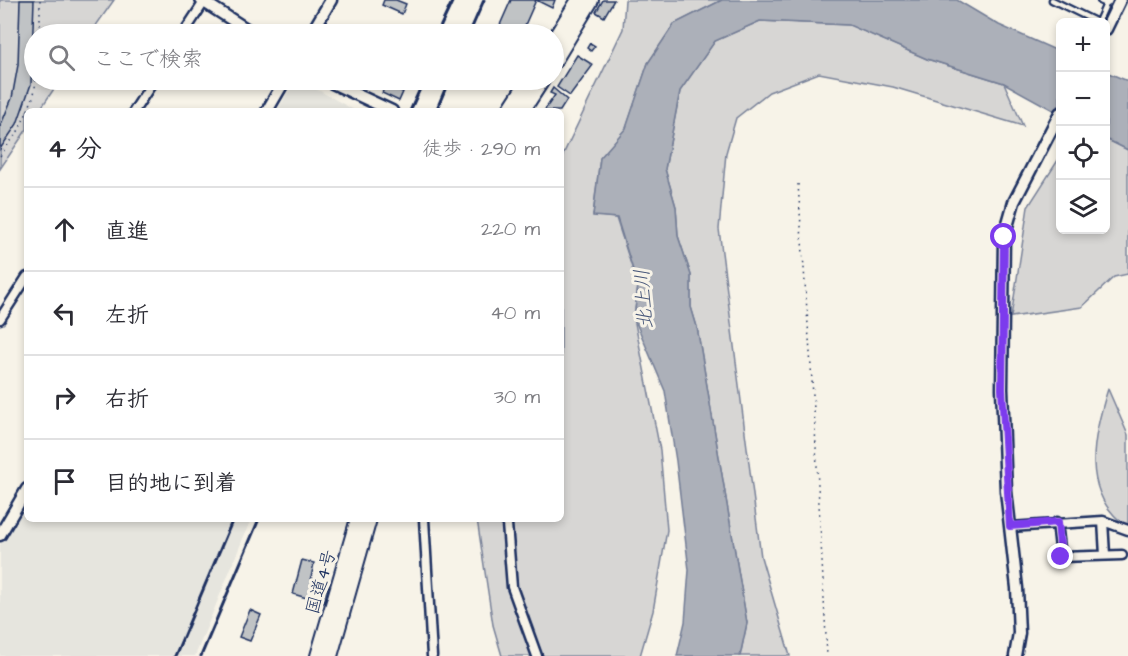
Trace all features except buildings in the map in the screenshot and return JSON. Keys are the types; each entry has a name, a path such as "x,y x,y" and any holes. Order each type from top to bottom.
{"highway":[{"path":"564,24 579,0"},
{"path":"564,45 591,0"},
{"path":"511,108 523,90"},
{"path":"524,108 536,90"},
{"name":"国道4号","path":"318,656 357,522"},
{"name":"国道4号","path":"330,656 368,522"}],"street":[{"path":"317,24 331,0"},
{"path":"1110,21 1120,0"},
{"path":"189,24 203,1 239,24"},
{"path":"136,108 148,90"},
{"path":"269,108 279,90"},
{"path":"347,90 386,108"},
{"path":"1015,656 1018,622 1002,389 1004,237 1014,202 1056,121"},
{"path":"0,319 24,282"},
{"path":"0,535 24,494"},
{"path":"1010,526 1103,521 1128,530"},
{"path":"1103,521 1105,555"},
{"path":"424,522 432,656"},
{"path":"1058,522 1061,557 1122,555"},
{"path":"507,524 512,587 537,656"}],"lane":[{"path":"1053,0 1089,18"},
{"path":"1099,18 1105,1"}],"path":[{"path":"39,0 40,24"},
{"path":"28,108 35,90"},
{"path":"0,156 19,130 24,118"},
{"path":"798,184 814,409 827,656"}],"shaded area":[{"path":"0,0 114,0 97,24 24,24 24,90 53,90 41,108 24,108 24,133 0,169"},
{"path":"625,0 722,0 674,24 648,63 626,129 600,158 593,215 616,218 638,286 634,318 660,450 667,530 653,611 640,656 502,656 493,625 477,522 564,522 564,153 623,29"},
{"path":"760,21 850,25 927,59 1004,83 1023,126 893,87 819,73 769,92 736,118 726,153 719,229 761,557 790,656 740,656 747,623 697,327 691,307 691,275 678,236 676,207 665,169 680,91 715,41"},
{"path":"289,90 318,90 351,108 279,108"},
{"path":"1110,141 1128,150 1128,274 1114,277 1082,307 1011,317 1028,207 1056,163 1056,234 1110,234"},
{"path":"1108,389 1128,435 1128,527 1112,514 1102,498 1096,481 1095,445"},
{"path":"24,509 24,522 250,522 195,656 0,656 0,545"}],"water":[{"name":"北上川","path":"722,0 957,0 999,25 1056,50 1056,112 1004,83 927,59 849,25 760,21 715,41 680,91 665,169 676,207 678,236 691,275 691,307 697,327 747,623 740,656 677,656 685,622 689,570 665,391 634,318 638,286 617,218 593,216 600,158 626,128 648,63 674,24"},
{"path":"1110,74 1128,81 1128,150 1110,141"}],"railway":[{"path":"442,24 453,0"},
{"path":"473,24 484,0"},
{"path":"411,108 419,90"},
{"path":"437,108 445,90"},
{"path":"175,656 232,522"},
{"path":"201,656 258,522"}],"route":[{"path":"1004,237 1002,389 1006,491 1010,526 1058,522 1061,557"}]}
